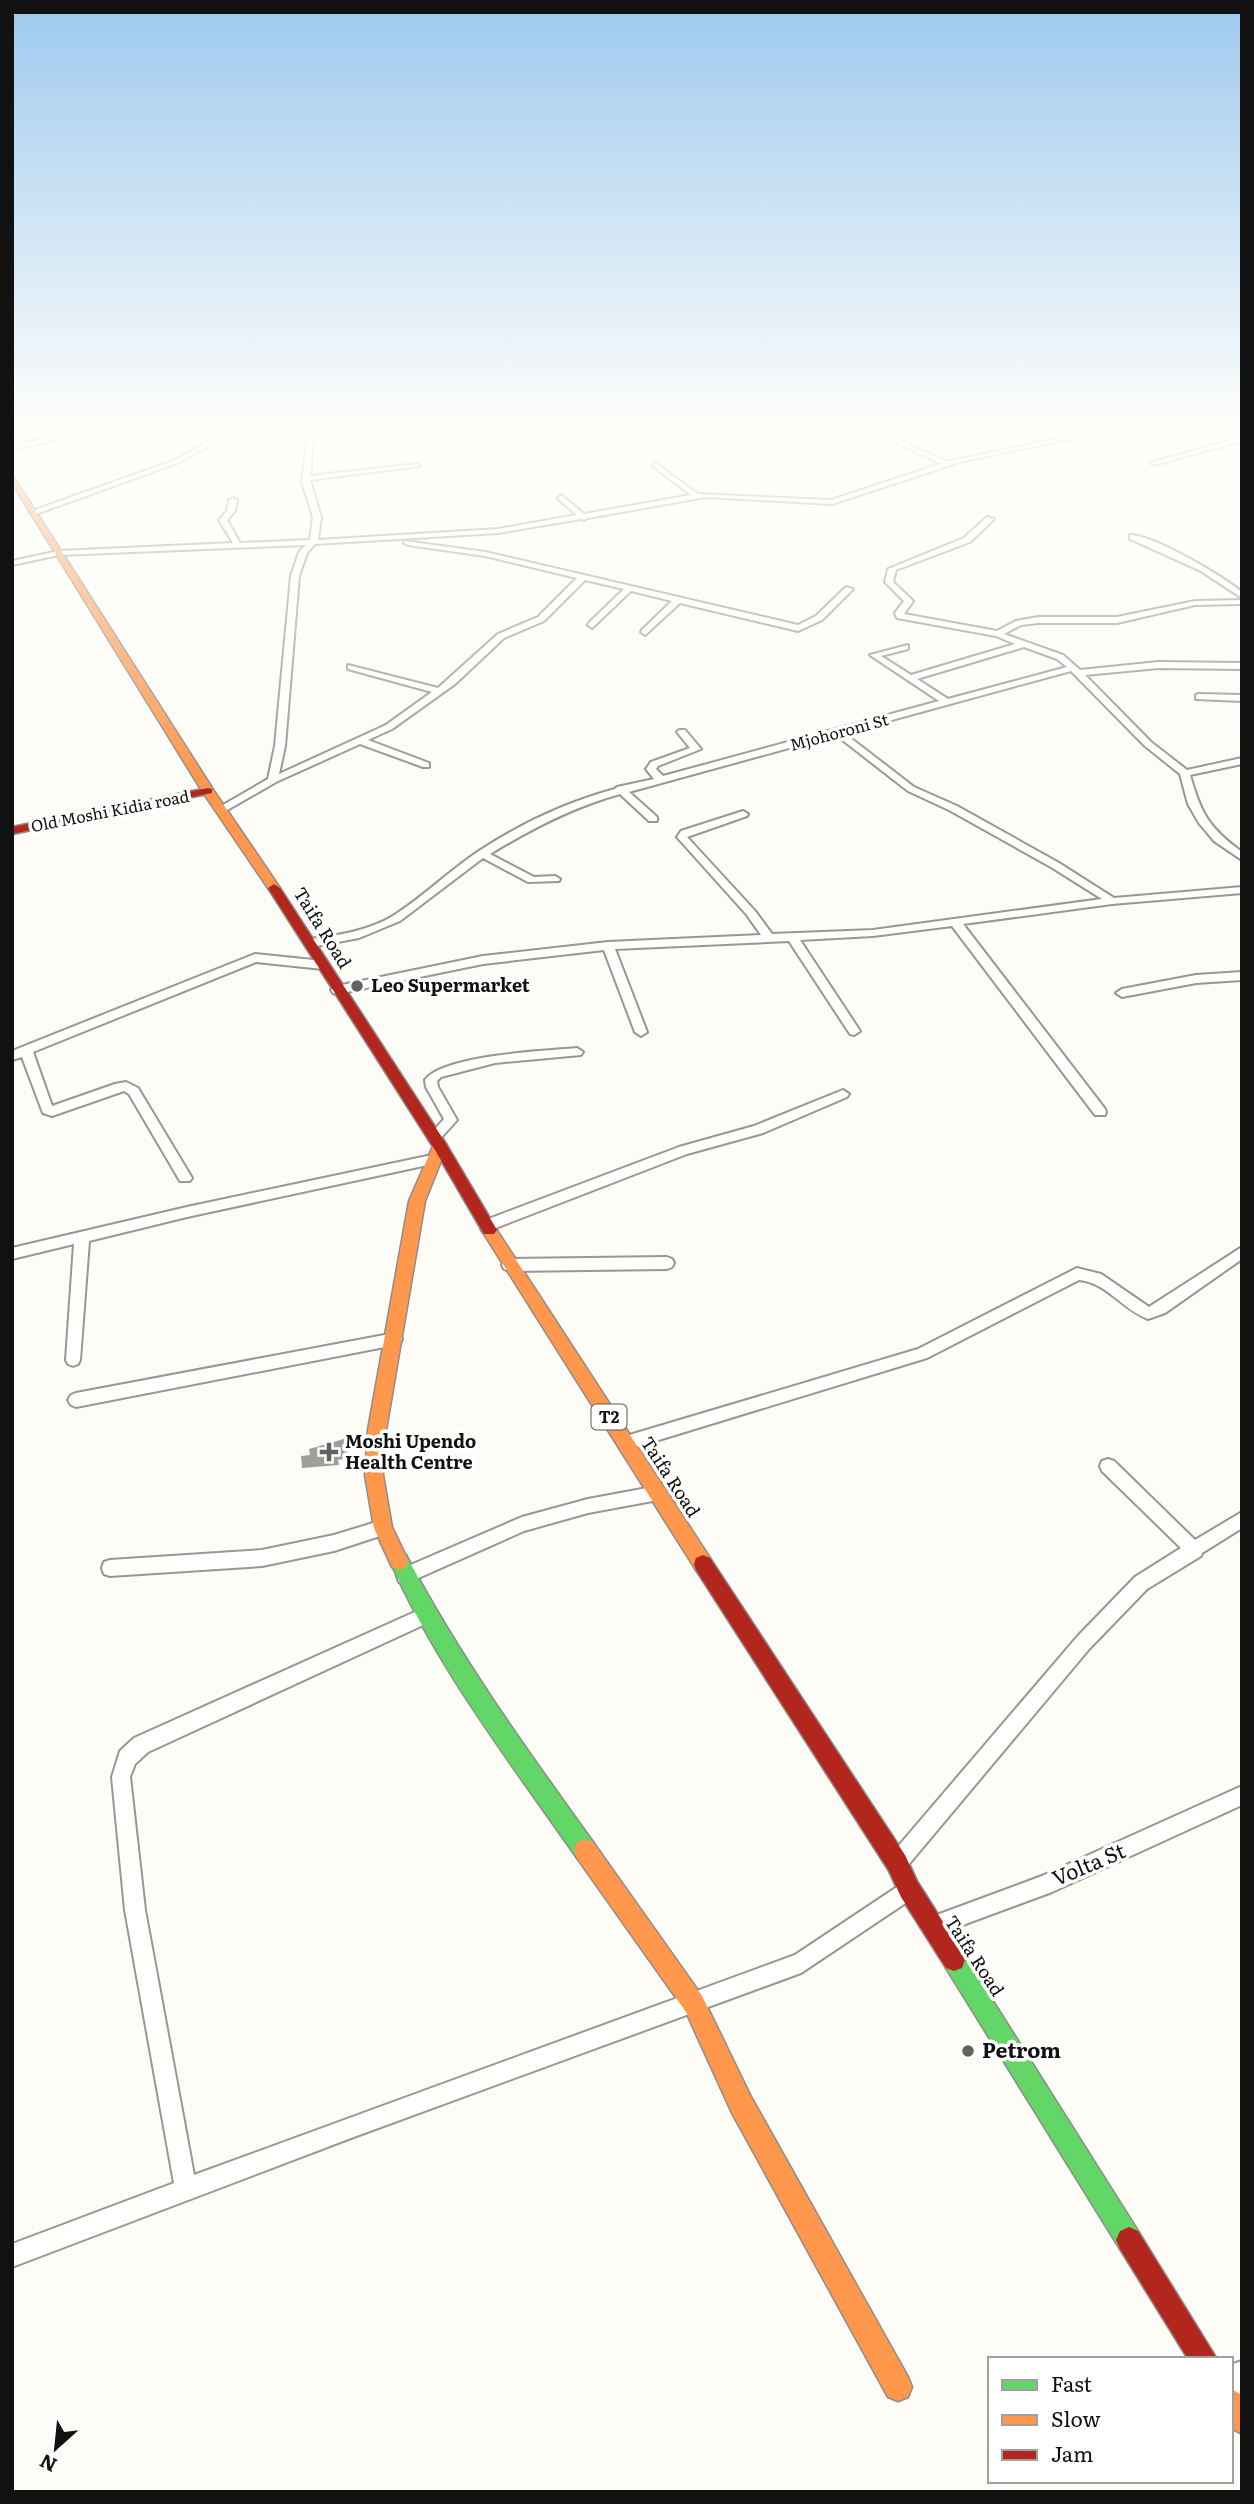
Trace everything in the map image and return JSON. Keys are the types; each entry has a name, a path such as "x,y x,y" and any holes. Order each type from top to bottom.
{"main road":[{"name":"Taifa Road","path":"51,540 208,791 311,943 337,990 435,1147 488,1225 509,1265 897,1863 909,1889 1203,2357"},
{"name":"Old Moshi Kidia road","path":"12,831 208,791"},
{"path":"435,1147 417,1201 377,1430 374,1475 383,1528 426,1615 482,1703 694,2004 741,2104 898,2387"}],"street":[{"path":"234,540 238,546"},
{"path":"12,563 59,553 365,540"},
{"path":"392,540 485,554 798,628 807,627 849,589"},
{"path":"967,540 892,569 890,582 909,601 899,613 900,616 998,634 1071,663 1148,744 1185,773 1193,804 1203,821 1218,839 1242,857"},
{"path":"1140,540 1175,555 1226,583 1242,596"},
{"path":"273,780 280,746 295,576 303,552 313,542"},
{"path":"222,810 273,780 389,727 438,691 501,636 541,619 583,577"},
{"path":"592,625 629,589"},
{"path":"645,632 679,599"},
{"path":"998,634 1000,630 1019,623 1038,620 1117,620 1195,603 1242,602"},
{"path":"911,678 1024,644"},
{"path":"905,647 874,655 948,703"},
{"name":"Mjohoroni St","path":"311,943 355,936 396,919 482,854 555,813 620,789 1075,670 1242,666"},
{"path":"351,667 438,691"},
{"path":"1199,696 1242,698"},
{"path":"661,780 651,769 654,764 696,749 682,732"},
{"path":"837,732 911,789 953,808 1055,864 1112,901"},
{"path":"362,741 426,765"},
{"path":"1185,773 1237,762 1242,773"},
{"path":"620,789 653,819"},
{"path":"743,814 700,827 682,837 751,912 769,938"},
{"path":"482,854 532,880 555,879"},
{"path":"337,990 484,960 608,946 794,939 957,923 1112,901 1242,890"},
{"path":"957,923 1100,1112"},
{"path":"794,939 854,1031"},
{"path":"608,946 641,1032"},
{"path":"12,1056 255,958 323,965"},
{"path":"1122,993 1196,979 1242,976"},
{"path":"26,1051 47,1110 52,1111 115,1088 126,1086 134,1091 185,1178"},
{"path":"12,1254 435,1147 451,1120 432,1087 431,1080 437,1074 495,1059 577,1052"},
{"path":"488,1225 684,1150 758,1130 843,1094"},
{"path":"73,1360 82,1237"},
{"path":"625,1443 922,1354 1077,1274 1088,1273 1101,1280 1134,1308 1148,1313 1160,1309 1242,1252"},
{"path":"509,1265 667,1264"},
{"path":"76,1400 395,1339"},
{"path":"1108,1466 1195,1551"},
{"path":"405,1576 523,1524 588,1506 658,1493"},
{"path":"897,1863 1093,1633 1141,1583 1242,1519"},
{"path":"110,1568 262,1558 334,1543 383,1528"},
{"path":"187,2190 135,1910 121,1777 127,1758 141,1745 426,1615"},
{"name":"Volta St","path":"933,1926 1045,1885 1242,1795"},
{"path":"12,2256 801,1963 909,1889"}],"building":[{"name":"Moshi Upendo Health Centre","path":"347,1438 348,1458 338,1460 339,1465 302,1468 301,1456 310,1455 309,1449"}],"traffic: fast":[{"path":"399,1561 463,1673 585,1850"},
{"path":"954,1960 1129,2240"}],"traffic: slow":[{"path":"52,540 208,791 274,888"},
{"path":"399,1561 383,1528 374,1475 377,1430 417,1201 440,1146"},
{"path":"489,1230 703,1564"},
{"path":"585,1850 694,2004 741,2104 898,2387"},
{"path":"1233,2406 1242,2420"}],"traffic: jam":[{"path":"12,831 208,791"},
{"path":"274,888 440,1146 489,1230"},
{"path":"703,1564 897,1863 909,1889 954,1960"},
{"path":"1129,2240 1203,2357"}],"place":[{"name":"Leo Supermarket","path":"357,986"},
{"name":"Moshi Upendo Health Centre","path":"329,1452"},
{"name":"Petrom","path":"968,2051"}]}
